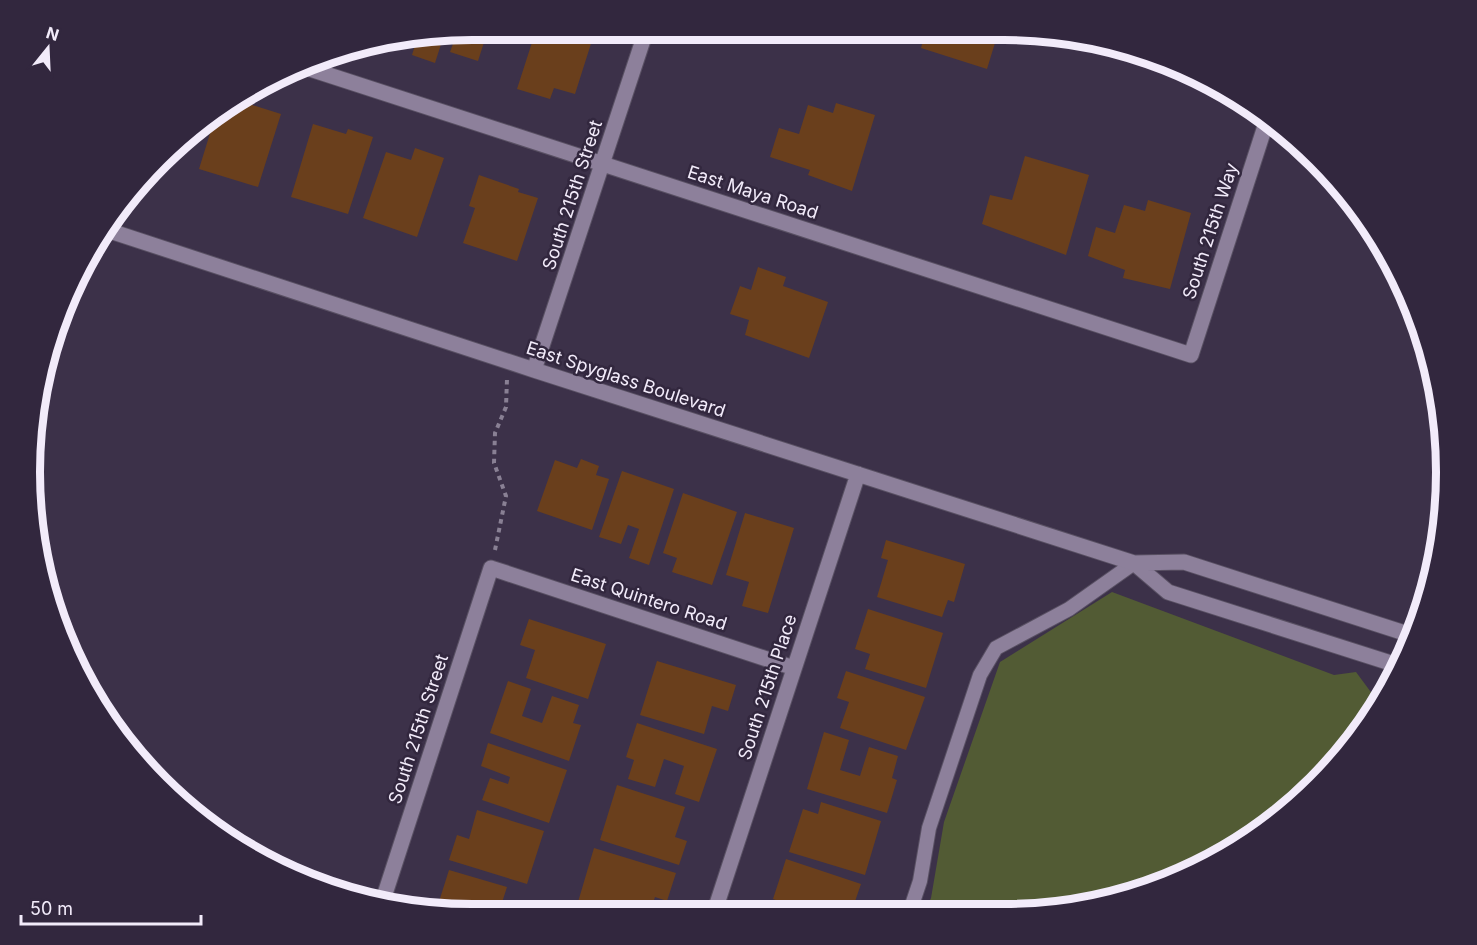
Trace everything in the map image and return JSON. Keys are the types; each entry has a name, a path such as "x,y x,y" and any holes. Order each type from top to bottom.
{"street":[{"name":"South 215th Street","path":"534,370 643,40"},
{"name":"East Maya Road","path":"314,70 1191,355"},
{"name":"South 215th Way","path":"1191,355 1264,128"},
{"name":"East Spyglass Boulevard","path":"113,232 1134,563 1184,562 1406,633"},
{"name":"South 215th Place","path":"717,904 858,474"},
{"name":"East Spyglass Boulevard","path":"1134,563 1168,592 1392,664"},
{"name":"South 215th Street","path":"385,895 491,568"},
{"name":"East Quintero Road","path":"491,568 794,668"}],"lane":[{"path":"912,904 920,881 932,817 980,675 996,648 1069,609 1134,563"}],"path":[{"path":"491,568 506,496 494,463 495,433 506,407 507,361"}],"green space":[{"path":"1112,592 1334,675 1356,672 1374,696 1347,735 1310,778 1245,832 1196,860 1143,882 1061,901 1033,904 928,904 944,822 1000,662"}],"building":[{"path":"485,40 478,61 450,52 454,41"},
{"path":"533,40 592,40 575,94 554,88 550,99 517,89"},
{"path":"923,40 996,40 987,69 921,48"},
{"path":"442,41 435,63 412,55 415,44"},
{"path":"254,99 252,105 281,114 258,187 199,169 211,129 232,113"},
{"path":"836,103 875,115 852,191 808,175 810,170 770,157 779,128 799,134 808,105 833,113"},
{"path":"313,124 346,134 348,129 373,137 348,214 291,197"},
{"path":"415,148 444,158 417,237 363,218 386,152 411,160"},
{"path":"1025,156 1089,175 1066,255 982,224 990,195 1012,200"},
{"path":"479,175 538,198 517,261 463,243 475,208 469,206"},
{"path":"1148,200 1191,213 1170,289 1123,278 1125,270 1088,256 1096,227 1115,233 1124,205 1145,211"},
{"path":"758,267 786,277 783,286 828,302 809,358 745,335 749,320 730,314 740,286 751,290"},
{"path":"581,459 599,466 596,475 609,479 592,530 537,511 555,460 577,468"},
{"path":"622,471 674,489 649,565 629,558 639,529 628,525 621,544 599,537"},
{"path":"683,493 737,512 712,585 672,572 677,558 663,553"},
{"path":"745,513 794,528 768,613 742,606 749,582 726,575"},
{"path":"886,540 965,564 954,602 948,600 942,617 877,597 888,560 881,558"},
{"path":"868,609 943,633 926,688 865,669 870,654 855,649"},
{"path":"529,619 606,644 588,699 526,678 535,650 520,645"},
{"path":"657,661 736,685 728,711 712,706 704,734 640,715"},
{"path":"846,671 925,697 906,750 840,728 849,702 837,698"},
{"path":"508,681 531,689 522,716 542,723 552,696 579,705 573,723 581,725 569,761 490,733"},
{"path":"637,723 717,749 699,802 675,794 684,766 664,759 655,787 628,779 634,760 626,757"},
{"path":"824,732 849,740 840,770 860,776 869,747 898,756 892,778 897,780 887,813 807,789"},
{"path":"488,743 567,770 549,823 482,800 490,778 508,784 510,777 481,766"},
{"path":"617,785 685,807 675,837 687,841 679,865 600,840"},
{"path":"821,802 881,821 865,875 789,852 803,809 818,814"},
{"path":"477,810 544,831 527,884 449,860 457,835 469,839"},
{"path":"594,848 676,873 667,901 655,897 653,904 585,904 578,902"},
{"path":"786,859 861,884 854,904 786,904 773,899"},
{"path":"449,870 507,887 502,904 438,903"}]}
